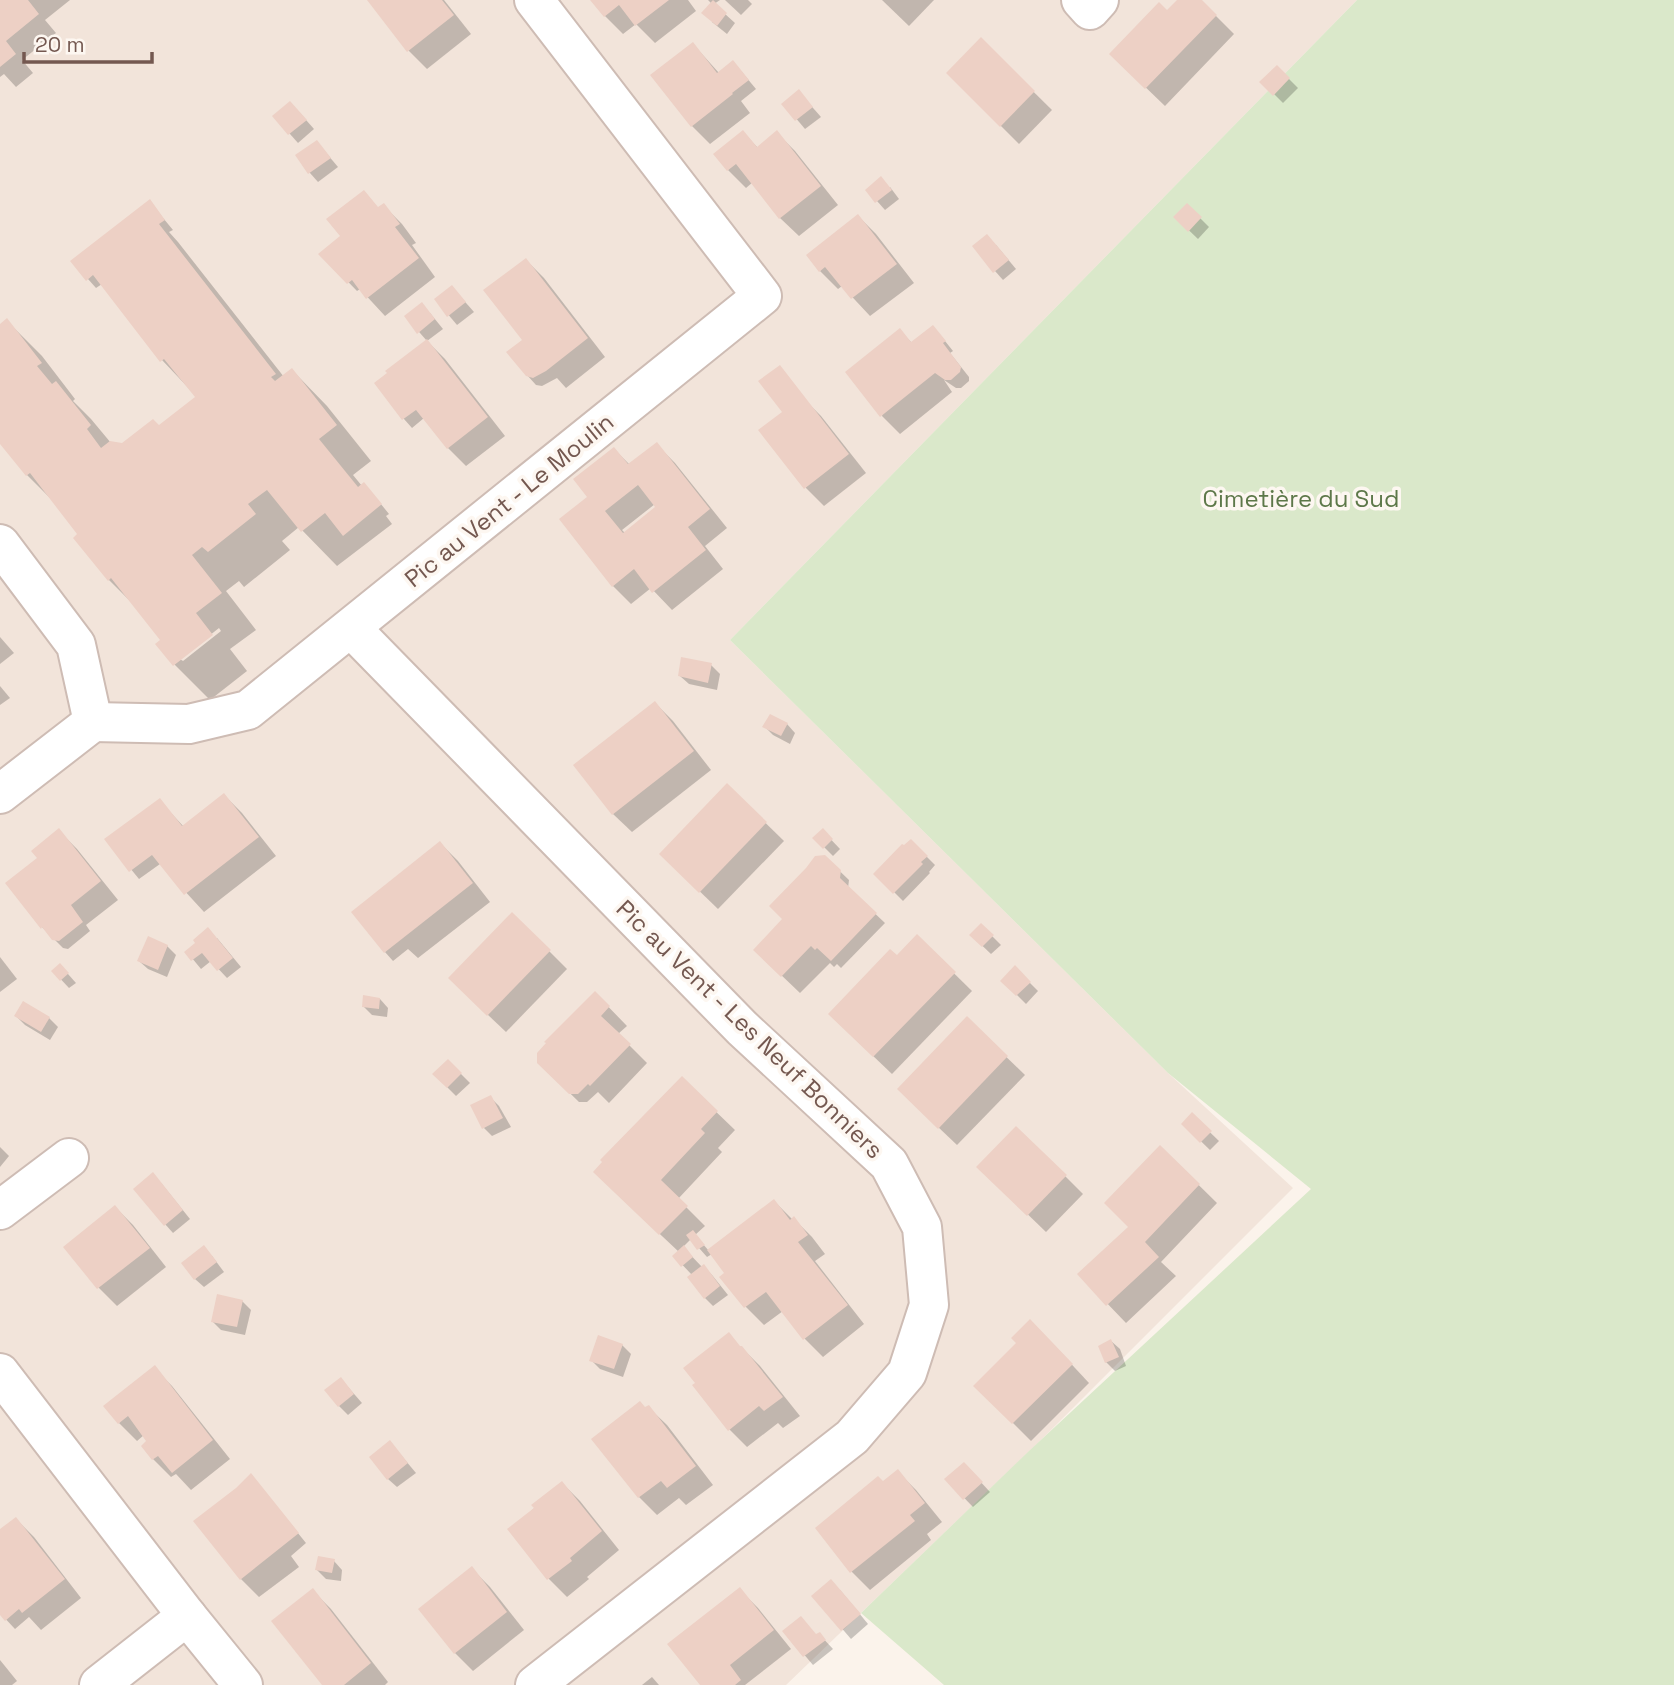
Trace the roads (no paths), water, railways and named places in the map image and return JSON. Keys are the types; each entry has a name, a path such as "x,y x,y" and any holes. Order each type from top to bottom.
{"street":[{"name":"Pic au Vent - Le Moulin","path":"93,722 189,724 248,710 762,296 534,0"},
{"path":"1081,0 1090,9 1099,0"},
{"path":"0,544 76,645 93,722 0,794"},
{"name":"Pic au Vent - Les Neuf Bonniers","path":"351,628 742,1028 889,1164 922,1227 929,1305 907,1373 852,1437 536,1685"},
{"path":"0,1210 69,1158"},
{"path":"0,1373 243,1685"},
{"path":"99,1685 187,1616"}],"park label":[{"name":"Cimetière du Sud","path":"1301,498"}]}
